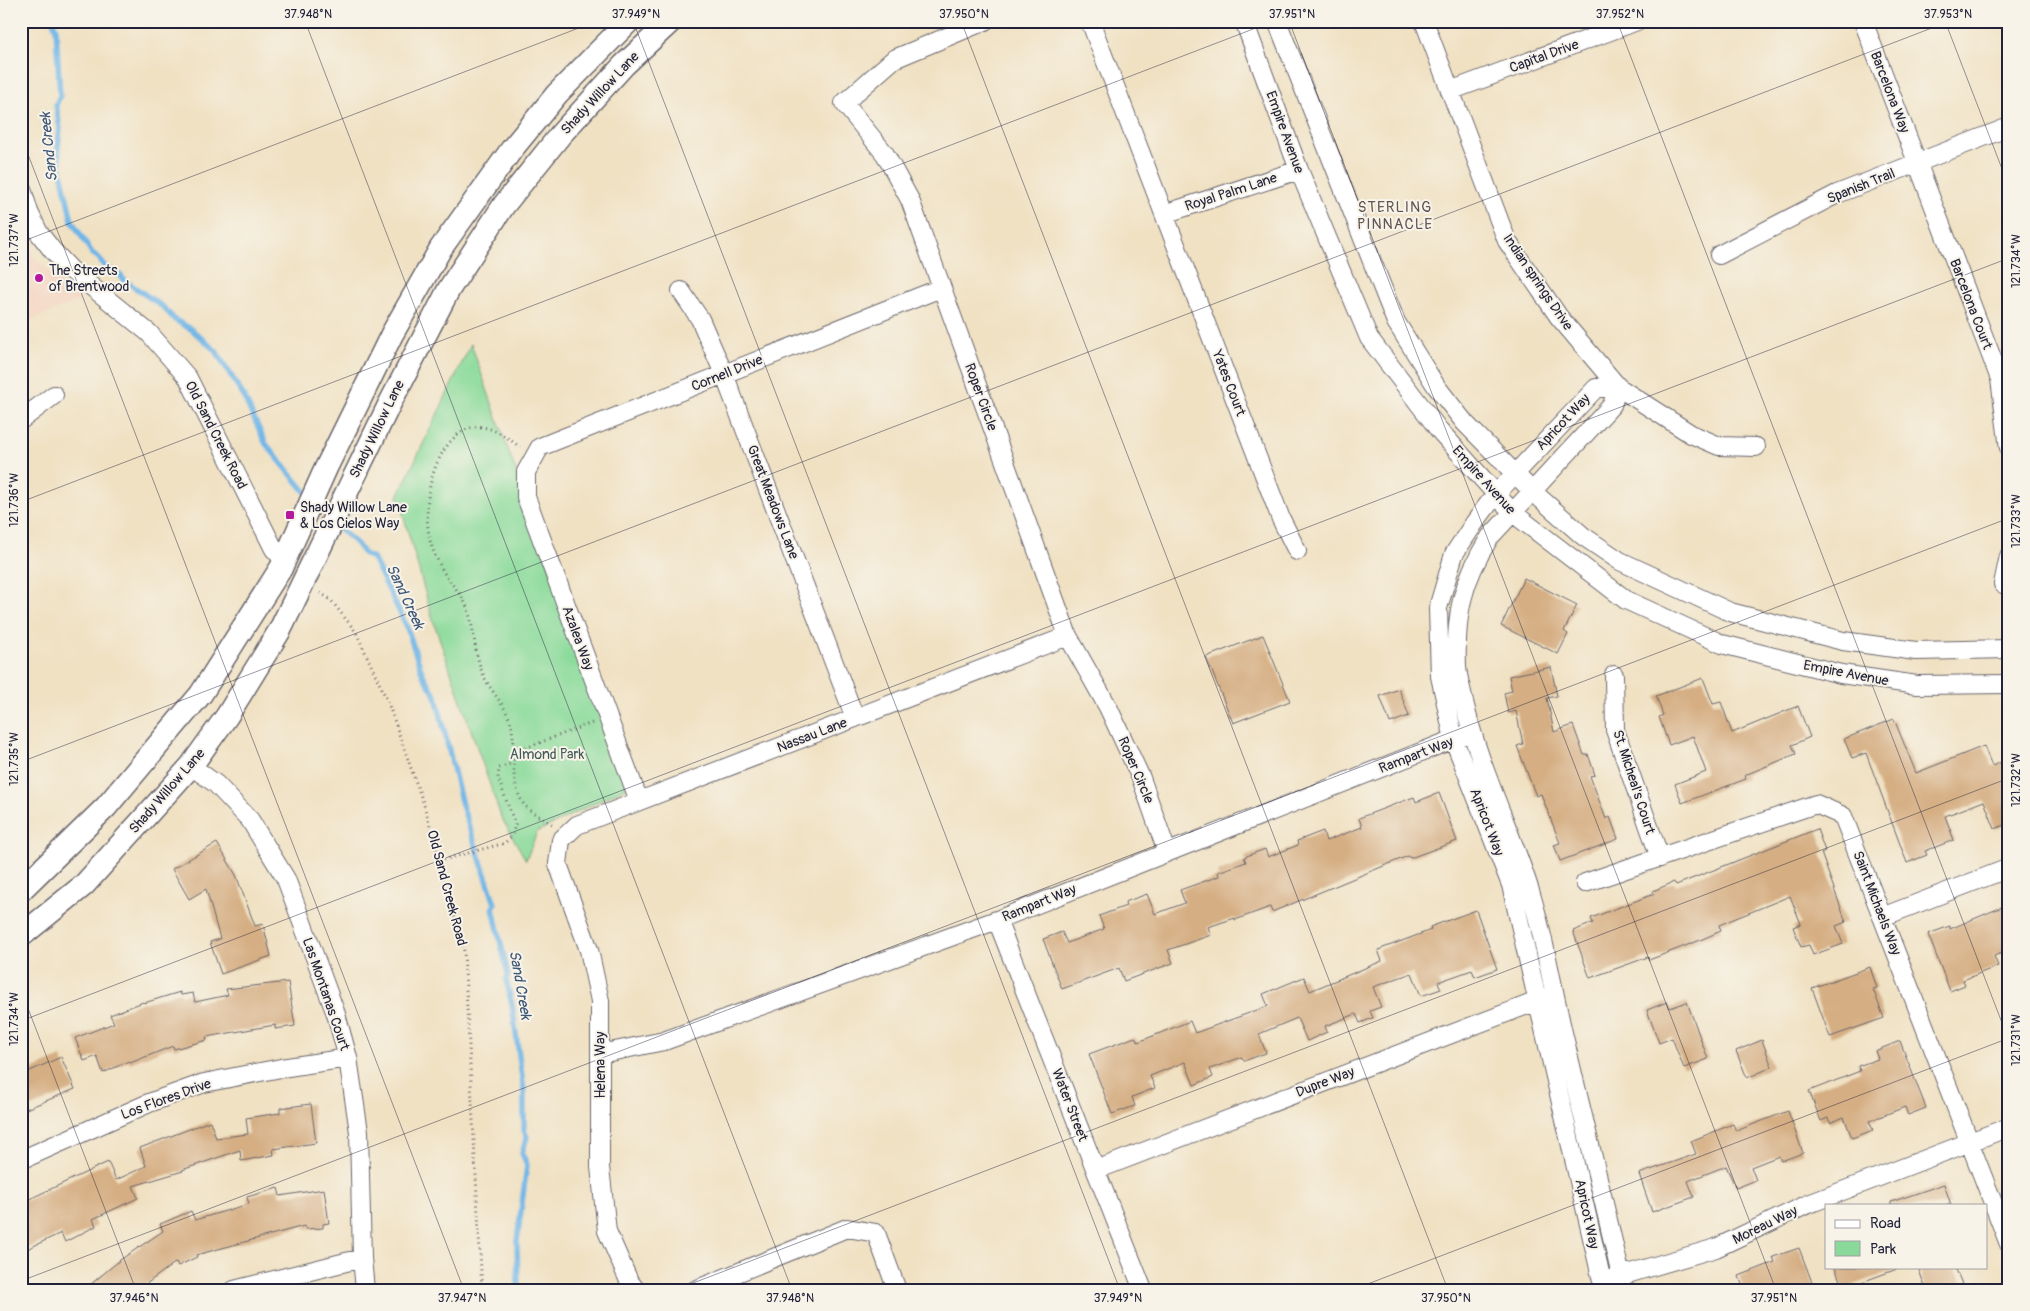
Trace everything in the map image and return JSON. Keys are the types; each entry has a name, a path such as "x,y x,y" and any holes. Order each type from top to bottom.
{"main road":[{"name":"Shady Willow Lane","path":"21,890 106,807 201,694 284,560 326,468 392,334 441,248 512,149 552,101 628,21"},
{"name":"Shady Willow Lane","path":"21,936 84,885 191,766 227,716 280,630 389,405 448,289 504,205 561,134 665,23"}],"street":[{"name":"Roper Circle","path":"985,21 894,59 844,103 885,154 910,200 1068,636 1108,707 1141,778 1168,852"},
{"path":"1088,21 1092,26 1164,214"},
{"name":"Empire Avenue","path":"1244,21 1299,170 1369,338 1439,430 1513,513 1626,600 1722,644 1841,674 1917,685 2009,684"},
{"name":"Empire Avenue","path":"1277,21 1396,322 1436,386 1465,423 1532,492 1583,536 1620,561 1730,612 1843,641 1916,651 2009,649"},
{"name":"Indian springs Drive","path":"1424,21 1507,241 1559,317 1618,387 1692,434 1719,446 1756,447"},
{"name":"Capital Drive","path":"1450,91 1637,21"},
{"name":"Barcelona Way","path":"1863,21 1917,164"},
{"name":"Spanish Trail","path":"1719,255 1837,194 2009,127"},
{"name":"Barcelona Court","path":"1917,164 2000,379 2009,448"},
{"name":"Royal Palm Lane","path":"1164,214 1299,170"},
{"name":"Old Sand Creek Road","path":"21,186 33,219 53,251 71,270 149,333 188,378 274,549 284,560"},
{"name":"Yates Court","path":"1164,214 1281,519 1297,551"},
{"name":"Cornell Drive","path":"530,465 540,447 942,288"},
{"name":"Great Meadows Lane","path":"681,291 700,319 724,374 856,718"},
{"name":"Apricot Way","path":"1603,1286 1511,885 1454,740 1440,676 1438,608 1454,554 1496,495 1596,388 1618,387 1612,405 1490,537 1476,558 1465,585 1458,616 1457,669 1471,732 1530,891 1546,945 1565,1042 1623,1283"},
{"path":"21,420 54,395"},
{"name":"Azalea Way","path":"530,465 526,497 639,801"},
{"path":"2004,584 2009,556"},
{"name":"Nassau Lane","path":"564,837 577,825 1068,636"},
{"name":"St. Micheal's Court","path":"1614,675 1615,730 1660,858"},
{"name":"Rampart Way","path":"600,1054 664,1041 997,920 1471,732"},
{"name":"Las Montanas Court","path":"191,766 216,784 250,820 286,879 336,1014 348,1058 359,1132 362,1258 365,1290"},
{"name":"Saint Michaels Way","path":"1585,882 1816,804 1843,816 2009,1244"},
{"name":"Helena Way","path":"564,837 558,864 589,950 600,1001 600,1167 607,1231 629,1281 636,1290"},
{"path":"1882,917 2009,868"},
{"name":"Water Street","path":"997,920 1143,1290"},
{"name":"Dupre Way","path":"1096,1170 1556,995"},
{"name":"Los Flores Drive","path":"21,1160 149,1103 204,1083 281,1068 348,1058"},
{"name":"Moreau Way","path":"1603,1286 1623,1283 1716,1248 1806,1205 2009,1127"},
{"path":"695,1290 847,1228 876,1233 897,1290"},
{"path":"234,1290 362,1258"}],"path":[{"path":"530,465 501,434 485,427 468,428 454,436 435,468 430,487 426,511 428,536 447,578 467,606 474,646 481,669 487,685 496,695 509,718 516,752 513,763 516,783 523,804 564,837"},
{"name":"Old Sand Creek Road","path":"330,599 356,632 387,700 425,808 464,951 482,1290"},
{"path":"516,752 592,723 595,732"},
{"path":"439,861 505,843 513,834 515,824 498,778 499,768 513,763"}],"shaded area":[{"name":"The Streets of Brentwood","path":"21,226 32,256 80,300 21,324"}],"green space":[{"name":"Almond Park","path":"471,344 627,787 537,832 526,860 501,817 432,617 398,496"}],"building":[{"path":"1524,578 1577,605 1564,631 1568,634 1558,654 1501,626"},
{"path":"1263,635 1290,701 1233,723 1206,657"},
{"path":"1551,667 1557,696 1547,698 1554,732 1573,725 1584,755 1588,754 1595,775 1590,776 1606,819 1610,817 1618,839 1560,861 1554,845 1560,843 1541,794 1536,796 1517,746 1523,744 1516,711 1508,713 1504,693 1512,691 1509,676"},
{"path":"1703,678 1713,704 1721,702 1732,733 1798,706 1810,737 1792,745 1796,754 1745,775 1746,779 1682,803 1675,784 1706,772 1693,736 1669,745 1659,717 1663,715 1656,696"},
{"path":"1399,689 1409,716 1390,723 1380,696"},
{"path":"1894,719 1916,773 1984,746 1992,766 2009,759 2009,823 1995,829 1984,801 1945,816 1954,840 1925,851 1927,855 1907,863 1866,753 1852,758 1844,739"},
{"path":"1439,793 1457,841 1410,858 1408,856 1272,912 1270,907 1235,920 1235,918 1208,927 1211,935 1168,950 1173,963 1124,981 1119,968 1062,989 1043,939 1062,932 1067,943 1104,929 1099,916 1126,906 1125,902 1147,894 1155,914 1185,903 1180,890 1219,876 1218,872 1246,862 1244,857 1265,849 1268,857 1298,845 1297,841 1323,831 1326,841 1362,827 1359,818 1414,797 1416,802"},
{"path":"1817,829 1825,851 1821,853 1846,922 1836,926 1843,944 1813,955 1809,945 1801,947 1793,927 1801,924 1790,896 1719,925 1721,931 1698,941 1649,960 1648,957 1590,978 1573,931 1593,923 1591,918 1654,894 1653,891 1674,882 1676,885"},
{"path":"217,843 236,875 255,926 263,924 271,956 221,974 210,942 220,939 206,889 189,899 172,869"},
{"path":"2009,904 2009,950 1994,956 1998,966 1963,980 1965,985 1950,991 1928,934 1950,926 1950,929"},
{"path":"1476,910 1497,969 1475,977 1472,970 1438,982 1441,989 1421,996 1412,973 1373,987 1381,1007 1370,1011 1373,1018 1360,1023 1356,1014 1325,1026 1327,1032 1307,1041 1297,1018 1259,1034 1266,1053 1244,1061 1242,1057 1210,1069 1213,1077 1194,1085 1185,1062 1150,1076 1155,1088 1132,1097 1135,1106 1112,1114 1089,1054 1135,1037 1138,1042 1190,1021 1195,1033 1268,1006 1263,994 1304,977 1310,991 1382,961 1378,950 1431,930 1430,927"},
{"path":"1870,967 1877,988 1873,989 1884,1018 1830,1037 1812,988"},
{"path":"288,982 295,1026 275,1029 275,1025 206,1037 207,1040 174,1049 173,1046 130,1063 129,1061 103,1073 97,1056 84,1061 75,1038 114,1023 110,1015 143,1002 180,992 181,995 193,993 195,1002 228,995 226,989"},
{"path":"1667,1002 1670,1008 1687,1002 1708,1059 1684,1068 1672,1038 1659,1043 1647,1010"},
{"path":"1762,1040 1772,1067 1747,1078 1736,1051"},
{"path":"1900,1041 1926,1108 1908,1115 1905,1107 1869,1121 1873,1130 1852,1138 1844,1117 1830,1123 1828,1118 1821,1121 1809,1091 1860,1071 1858,1066 1878,1059 1875,1051"},
{"path":"61,1057 75,1089 21,1111 21,1075"},
{"path":"311,1104 316,1143 273,1149 274,1155 241,1161 240,1150 183,1171 133,1186 138,1198 93,1219 96,1226 65,1242 61,1233 25,1250 21,1240 21,1224 27,1222 21,1203 108,1162 116,1180 146,1166 140,1148 210,1121 216,1138 248,1134 246,1118 280,1113 280,1108"},
{"path":"1788,1111 1803,1153 1781,1161 1779,1156 1751,1167 1756,1180 1736,1188 1726,1166 1688,1181 1694,1197 1652,1212 1639,1174 1696,1154 1691,1141 1733,1124 1736,1131"},
{"path":"1944,1184 1951,1204 1891,1204 1891,1202"},
{"path":"278,1188 280,1196 324,1189 329,1223 323,1224 323,1228 306,1229 304,1226 196,1255 197,1257 178,1266 176,1262 138,1290 84,1290 120,1260 163,1231 160,1224 191,1211 195,1220 249,1204 247,1197"},
{"path":"1799,1248 1815,1290 1744,1290 1739,1276 1775,1262 1773,1257"},
{"path":"1835,1268 1897,1268 1897,1269 1843,1289"},
{"path":"1918,1268 1955,1268 1962,1284 1948,1290 1926,1290"}],"waterway":[{"name":"Sand Creek","path":"53,21 56,29 60,96 56,105 60,128 58,147 61,172 72,221 92,253 99,258 104,266 120,275 124,280 163,307 175,320 191,329 216,351 243,395 266,444 308,495"},
{"name":"Sand Creek","path":"336,526 356,543 364,554 373,558 406,625 423,675 436,696 462,805 495,904 493,908 508,975 506,979 512,1005 524,1091 524,1130 527,1137 522,1153 527,1165 517,1241 518,1290"}],"place":[{"name":"The Streets of Brentwood","path":"39,278"},
{"name":"Shady Willow Lane & Los Cielos Way","path":"290,515"}],"district":[{"name":"STERLING PINNACLE","path":"1395,216"}]}
